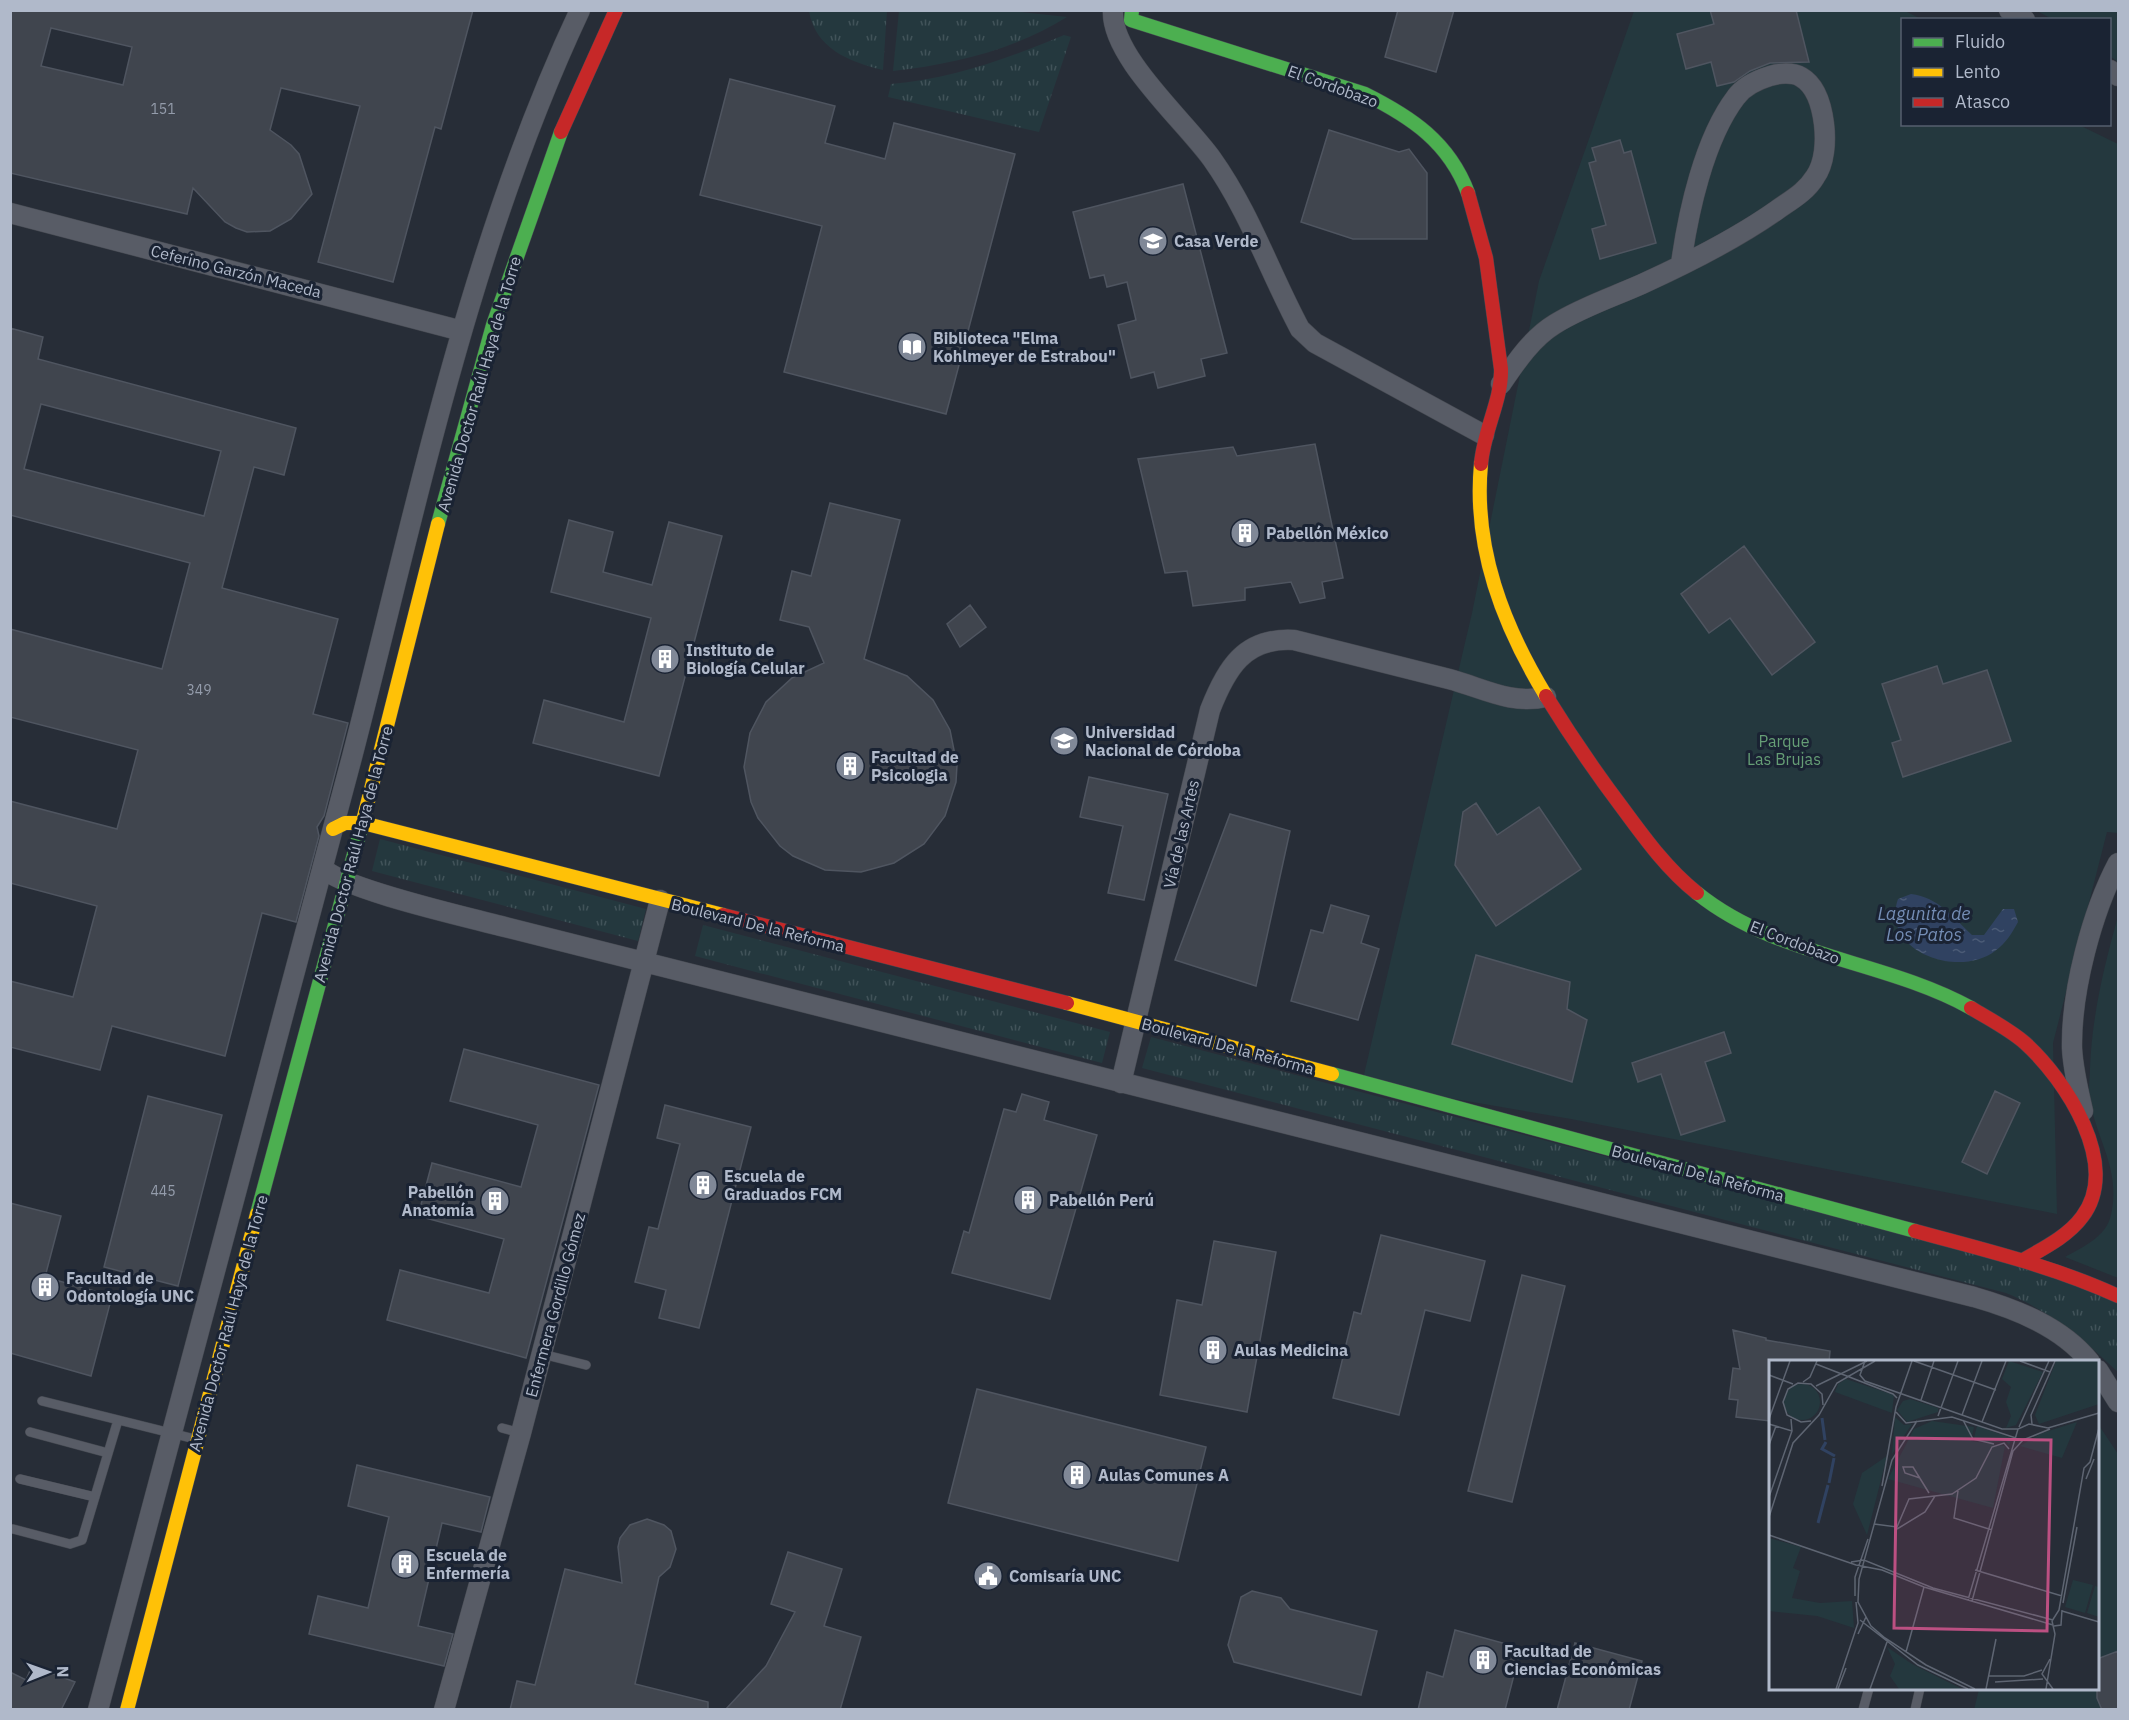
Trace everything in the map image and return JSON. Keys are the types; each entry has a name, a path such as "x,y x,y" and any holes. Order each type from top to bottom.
{"street":[{"name":"Avenida Doctor Raúl Haya de la Torre","path":"98,1710 323,868 462,331 518,161 560,53 580,10"},
{"name":"Avenida Doctor Raúl Haya de la Torre","path":"126,1710 363,823 461,432 483,359 559,136 596,48 616,10"},
{"path":"2009,10 2022,18"},
{"name":"El Cordobazo","path":"1484,435 1315,343 1300,329 1234,192 1211,158 1127,55 1116,36 1122,14 1365,94 1399,111 1422,126 1444,149 1464,181 1479,221 1490,279 1502,384 1484,435 1478,493 1488,566 1507,623 1546,697 1662,859 1689,887 1754,929 1960,1002 2024,1044 2047,1065 2088,1134 2097,1172 2093,1203 2083,1219 2065,1237 2023,1260"},
{"path":"1502,384 1534,341 1555,324 1681,264 1760,222 1804,190 1816,176 1823,156 1823,110 1817,96 1802,77 1790,73 1775,75 1749,85 1736,97 1711,147 1698,181 1685,234 1681,264"},
{"name":"Ceferino Garzón Maceda","path":"10,213 462,331"},
{"name":"Vía de las Artes","path":"1121,1083 1210,710 1219,686 1245,651 1272,642 1294,640 1452,680 1509,699 1530,701 1546,697"},
{"name":"Boulevard De la Reforma","path":"333,829 345,823 363,823 1136,1021 2023,1260 2083,1280 2118,1296"},
{"path":"2088,1134 2072,1048 2074,1020 2092,924 2118,863"},
{"path":"323,868 329,874 390,896 491,923 1984,1299 2012,1309 2057,1332 2089,1360"},
{"name":"Enfermera Gordillo Gómez","path":"444,1710 521,1433 660,900"},
{"path":"2099,1373 2118,1402"}],"lane":[{"path":"542,1354 586,1365"},
{"path":"42,1401 197,1440"},
{"path":"13,1529 77,1544 82,1540 118,1420"},
{"path":"502,1428 521,1433"},
{"path":"30,1432 108,1453"},
{"path":"20,1479 95,1497"},
{"path":"1863,1710 1869,1690"},
{"path":"1915,1710 1920,1690"}],"green space":[{"path":"1001,10 1067,17 1047,29 983,54 961,60 893,71 899,11"},
{"path":"809,11 887,11 883,70 846,58 826,44 818,35"},
{"name":"Parque Las Brujas","path":"1634,11 1905,11 1919,18 1901,18 1901,126 2081,126 2118,144 2118,833 2107,832 2053,1043 2057,1214 1571,1119 1362,1083 1472,613 1539,281"},
{"path":"2037,11 2118,11 2118,62 2111,57 2111,18 2050,18"},
{"path":"1064,35 1071,37 1039,132 888,97 891,84 958,72 1022,52"},
{"path":"380,839 646,909 638,941 372,871"},
{"path":"2118,916 2118,1278 2065,1257 2099,1235 2111,1215 2113,1184 2111,1169 2093,1115 2089,1088 2096,1010"},
{"path":"703,925 1110,1032 1102,1063 695,956"},
{"path":"1151,1037 1997,1259 2118,1301 2118,1372 2052,1317 2006,1293 1142,1068"},
{"path":"2099,1426 2118,1454 2118,1709 1974,1710 1979,1690 2099,1690"}],"water":[{"name":"Lagunita de Los Patos","path":"1911,894 1937,904 1972,935 1984,935 2003,909 2014,909 2018,922 2008,938 1995,951 1979,959 1962,962 1943,961 1911,946 1900,933 1895,917 1898,899"}],"building":[{"path":"10,10 473,10 441,129 435,127 393,282 318,262 360,106 281,88 270,130 291,145 299,154 312,194 291,219 270,231 247,232 225,222 193,188 187,214 10,173","holes":["51,28 132,47 123,85 41,66"]},
{"path":"1398,10 1454,10 1436,72 1385,57"},
{"path":"1710,10 1796,10 1809,62 1770,63 1750,71 1734,82 1717,86 1711,62 1686,69 1677,34 1714,24"},
{"path":"730,79 835,106 825,143 885,159 894,123 1015,154 946,414 784,372 822,226 700,195"},
{"path":"1329,130 1399,152 1409,149 1427,173 1427,239 1353,239 1301,222"},
{"path":"1620,140 1624,153 1631,151 1656,243 1600,259 1592,229 1606,225 1589,163 1596,161 1592,148"},
{"name":"Casa Verde","path":"1183,184 1227,353 1201,359 1205,376 1158,388 1154,372 1131,378 1118,325 1136,320 1127,282 1107,287 1104,275 1090,278 1073,212"},
{"path":"10,328 43,337 38,359 296,428 284,475 254,467 222,588 338,619 313,714 348,723 324,816 317,827 319,836 296,922 262,913 225,1056 112,1026 100,1070 10,1047 10,981 73,997 97,906 10,883 10,801 117,829 138,750 10,717 10,629 162,669 190,563 10,515","holes":["41,404 221,451 204,516 24,469"]},
{"name":"Pabellón México","path":"1315,444 1343,578 1322,582 1325,598 1300,603 1291,582 1245,588 1245,600 1193,606 1187,571 1165,573 1138,459 1233,447 1237,456"},
{"name":"Facultad de Psicologia","path":"830,503 900,520 864,659 907,676 933,700 950,730 957,765 956,782 945,816 924,844 894,863 861,872 825,870 793,856 780,846 758,818 751,802 744,767 750,733 766,702 792,678 824,663 809,627 780,620 792,571 811,576"},
{"name":"Instituto de Biología Celular","path":"569,520 613,532 603,572 652,585 669,522 722,536 659,776 533,743 544,700 624,722 651,618 551,592"},
{"path":"1744,546 1815,642 1772,675 1730,618 1709,633 1681,594"},
{"path":"970,605 986,627 960,647 947,624"},
{"path":"1937,666 1943,684 1987,670 2011,741 1903,777 1892,743 1901,740 1882,684"},
{"path":"1089,777 1168,794 1144,900 1108,893 1123,826 1080,817"},
{"path":"1476,803 1497,835 1539,807 1581,869 1496,926 1455,865 1463,812"},
{"path":"1230,814 1290,831 1256,986 1175,960"},
{"path":"1331,905 1369,916 1361,943 1379,949 1358,1020 1291,1001 1311,930 1323,933"},
{"path":"1476,955 1570,982 1567,1009 1587,1020 1572,1082 1452,1044"},
{"path":"1724,1032 1731,1053 1705,1062 1725,1121 1681,1135 1661,1074 1638,1082 1632,1063"},
{"name":"Pabellón Anatomía","path":"464,1049 599,1085 526,1358 387,1320 400,1270 489,1293 504,1239 418,1216 432,1163 521,1187 538,1125 450,1101"},
{"path":"1995,1091 2020,1103 1987,1174 1962,1162"},
{"name":"Pabellón Perú","path":"1022,1094 1049,1102 1044,1120 1097,1135 1050,1299 952,1273 964,1231 969,1233 1004,1109 1016,1112"},
{"path":"148,1096 222,1115 178,1286 104,1267"},
{"name":"Escuela de Graduados FCM","path":"665,1105 751,1127 699,1328 659,1318 666,1290 635,1282 649,1227 658,1229 680,1144 657,1138"},
{"name":"Facultad de Odontología UNC","path":"10,1203 61,1216 45,1277 112,1296 91,1376 10,1353"},
{"path":"1381,1235 1485,1261 1470,1321 1425,1310 1399,1415 1333,1398 1354,1312 1361,1314"},
{"name":"Aulas Medicina","path":"1214,1241 1276,1252 1247,1412 1160,1395 1177,1300 1202,1305"},
{"path":"1522,1275 1565,1286 1512,1502 1468,1491"},
{"path":"1733,1330 1766,1338 1766,1340 1830,1351 1829,1360 1769,1360 1769,1421 1736,1417 1738,1400 1729,1399 1733,1368 1740,1369"},
{"name":"Aulas Comunes A","path":"977,1389 1206,1447 1178,1561 948,1503"},
{"name":"Escuela de Enfermería","path":"357,1465 490,1497 481,1532 442,1523 418,1626 453,1634 444,1666 309,1634 318,1596 368,1608 389,1517 348,1506"},
{"path":"647,1519 664,1525 671,1531 676,1549 670,1567 659,1577 635,1684 708,1702 708,1710 510,1710 517,1681 535,1685 565,1569 622,1583 618,1547 620,1538 630,1525"},
{"path":"788,1552 842,1569 824,1626 861,1637 840,1710 725,1710 766,1666 795,1612 771,1604"},
{"path":"1252,1591 1281,1598 1290,1609 1377,1631 1361,1695 1234,1662 1228,1645 1241,1597"},
{"name":"Facultad de Ciencias Económicas","path":"1455,1630 1521,1648 1505,1710 1418,1710 1427,1672 1443,1677"},
{"name":"Facultad de Ciencias Económicas","path":"1575,1643 1642,1661 1629,1710 1557,1710"},
{"path":"2118,1651 2118,1710 2102,1710 2097,1698 2099,1658"},
{"path":"32,1666 75,1682 61,1710 10,1710 10,1672 26,1680"}],"traffic: fast":[{"path":"1132,10 1131,20 1365,94 1382,103 1413,122 1439,145 1460,175 1468,193"},
{"path":"438,524 493,325 561,132"},
{"path":"257,1214 364,817"},
{"path":"1697,893 1728,914 1761,931 1795,945 1903,979 1971,1008"},
{"path":"1332,1074 1915,1231"}],"traffic: slow":[{"path":"1481,464 1482,526 1494,585 1517,642 1546,696"},
{"path":"364,817 438,524"},
{"path":"333,829 345,823 363,823 723,915"},
{"path":"1067,1003 1332,1074"},
{"path":"127,1710 257,1214"}],"traffic: jam":[{"path":"561,132 616,10"},
{"path":"1468,193 1486,258 1501,369 1499,392 1481,464"},
{"path":"1546,696 1593,768 1641,832 1667,865 1697,893"},
{"path":"723,915 1067,1003"},
{"path":"1971,1008 2012,1033 2041,1059 2071,1100 2084,1124 2092,1149 2096,1173 2093,1196 2082,1217 2063,1236 2023,1260"},
{"path":"1915,1231 2043,1267 2118,1296"}],"place":[{"name":"Casa Verde","path":"1153,241"},
{"name":"Biblioteca \"Elma Kohlmeyer de Estrabou\"","path":"912,347"},
{"name":"Pabellón México","path":"1245,533"},
{"name":"Instituto de Biología Celular","path":"665,659"},
{"name":"Universidad Nacional de Córdoba","path":"1064,741"},
{"name":"Facultad de Psicologia","path":"850,766"},
{"name":"Escuela de Graduados FCM","path":"703,1185"},
{"name":"Pabellón Perú","path":"1028,1200"},
{"name":"Pabellón Anatomía","path":"495,1201"},
{"name":"Facultad de Odontología UNC","path":"45,1287"},
{"name":"Aulas Medicina","path":"1213,1350"},
{"name":"Aulas Comunes A","path":"1077,1475"},
{"name":"Escuela de Enfermería","path":"405,1564"},
{"name":"Comisaría UNC","path":"988,1576"},
{"name":"Facultad de Ciencias Económicas","path":"1483,1660"}]}
